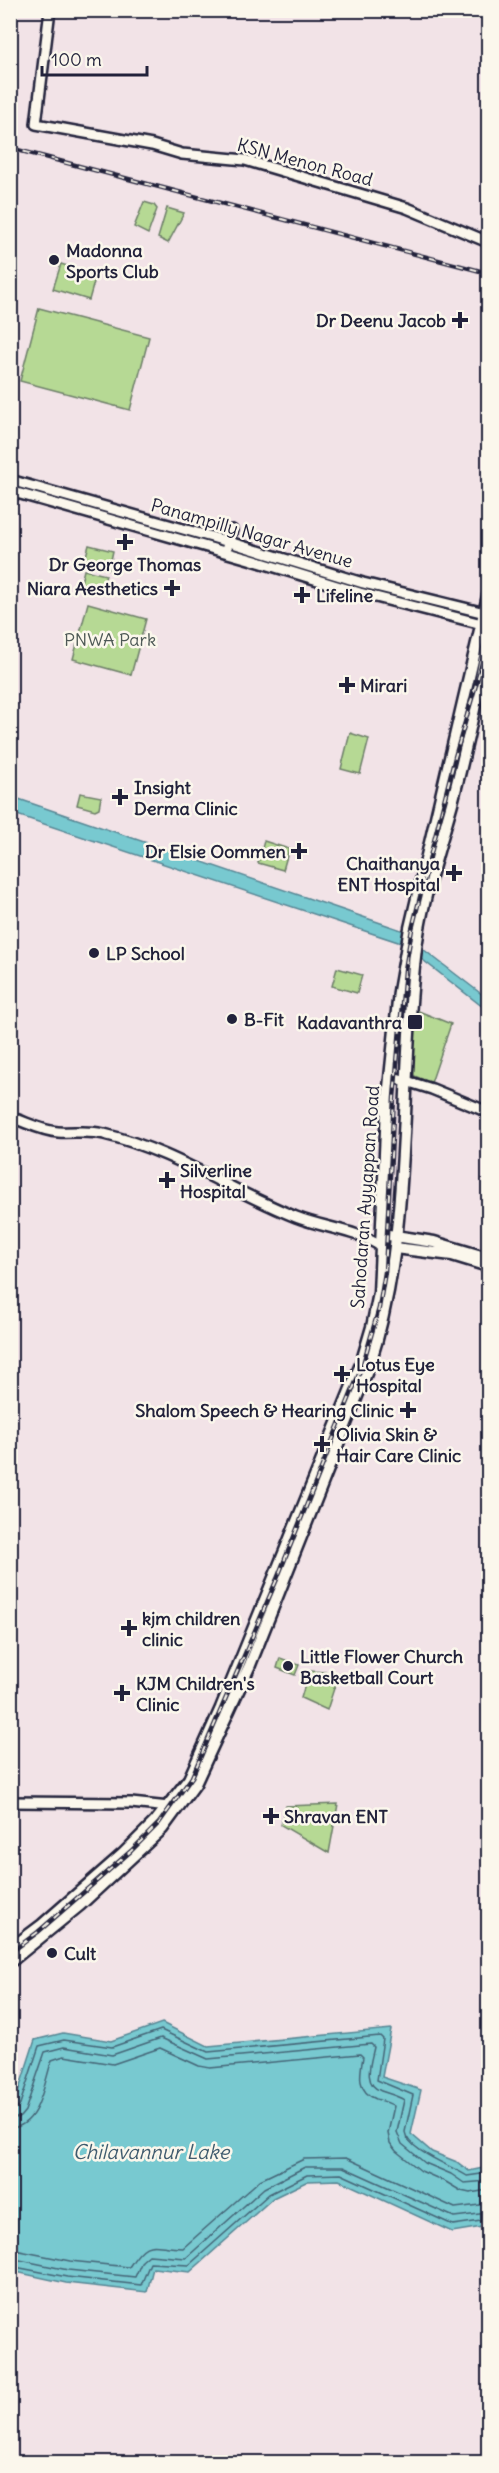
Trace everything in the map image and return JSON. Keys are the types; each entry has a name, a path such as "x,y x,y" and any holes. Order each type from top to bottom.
{"main road":[{"name":"Sahodaran Ayyappan Road","path":"10,1962 81,1905 162,1829 192,1781 238,1693 361,1364 379,1293 390,1076 410,952 459,717 489,596"},
{"name":"Sahodaran Ayyappan Road","path":"414,932 473,719 489,644"},
{"path":"459,717 473,719"},
{"name":"Sahodaran Ayyappan Road","path":"302,1520 380,1332 390,1290 406,1080 410,952"},
{"path":"382,1234 395,1242 489,1266"},
{"path":"382,1246 395,1242 434,1242 489,1258"},
{"name":"Sahodaran Ayyappan Road","path":"10,1949 104,1871 192,1781"}],"street":[{"name":"KSN Menon Road","path":"50,10 36,124 152,145 182,154 245,160 407,208 489,242"},
{"name":"Panampilly Nagar Avenue","path":"10,480 173,532 226,553 485,618"},
{"name":"Panampilly Nagar Avenue","path":"10,491 173,532 229,542 362,588"},
{"path":"226,553 232,530"},
{"path":"390,1076 489,1112"},
{"path":"10,1117 51,1131 103,1133 162,1154 302,1219 369,1238 382,1246"},
{"path":"369,1238 382,1234"},
{"path":"10,1802 131,1803 169,1807"}],"green space":[{"path":"144,202 154,205 157,209 148,234 134,227"},
{"path":"167,208 184,213 168,243 158,238"},
{"path":"61,264 96,275 89,300 53,289"},
{"path":"39,308 149,337 130,410 20,381"},
{"path":"89,545 113,551 109,569 84,563"},
{"path":"84,570 106,575 101,592 80,586"},
{"name":"PNWA Park","path":"88,603 146,619 131,675 73,659"},
{"path":"350,733 369,739 360,774 341,769"},
{"path":"80,793 101,797 99,808 95,810 77,805"},
{"path":"264,841 289,849 283,870 258,863"},
{"path":"337,968 362,975 357,993 332,986"},
{"path":"416,1010 451,1024 431,1083 410,1074"},
{"name":"Little Flower Church Basketball Court","path":"280,1658 299,1665 295,1675 277,1668"},
{"path":"309,1671 339,1673 327,1710 301,1698"},
{"path":"338,1804 329,1853 281,1825 286,1806"}],"water":[{"path":"10,796 404,931 419,946 488,999 488,1011 401,943 11,813"},
{"name":"Chilavannur Lake","path":"162,2023 208,2046 391,2029 382,2077 421,2090 411,2134 432,2152 457,2162 469,2171 488,2167 488,2226 452,2232 339,2180 308,2181 273,2198 190,2272 153,2268 147,2292 66,2283 11,2271 11,2114 35,2040 63,2033 111,2041"}],"railway":[{"path":"10,148 488,273"},
{"path":"10,1953 38,1932 131,1851 159,1823 192,1777 277,1579 363,1364 379,1308 385,1272 394,1098 405,970 412,929 455,757 488,643"}],"place":[{"name":"Madonna Sports Club","path":"54,260"},
{"name":"Dr Deenu Jacob","path":"460,320"},
{"name":"Dr George Thomas","path":"125,542"},
{"name":"Niara Aesthetics","path":"172,588"},
{"name":"Lifeline","path":"302,595"},
{"name":"Mirari","path":"347,685"},
{"name":"Insight Derma Clinic","path":"120,797"},
{"name":"Dr Elsie Oommen","path":"299,851"},
{"name":"Chaithanya ENT Hospital","path":"454,873"},
{"name":"LP School","path":"94,953"},
{"name":"B-Fit","path":"232,1019"},
{"name":"Kadavanthra","path":"415,1022"},
{"name":"Silverline Hospital","path":"167,1180"},
{"name":"Lotus Eye Hospital","path":"342,1374"},
{"name":"Shalom Speech & Hearing Clinic","path":"408,1410"},
{"name":"Olivia Skin & Hair Care Clinic","path":"322,1444"},
{"name":"kjm children clinic","path":"129,1628"},
{"name":"Little Flower Church Basketball Court","path":"288,1666"},
{"name":"KJM Children's Clinic","path":"122,1693"},
{"name":"Shravan ENT","path":"271,1816"},
{"name":"Cult","path":"52,1953"}]}
